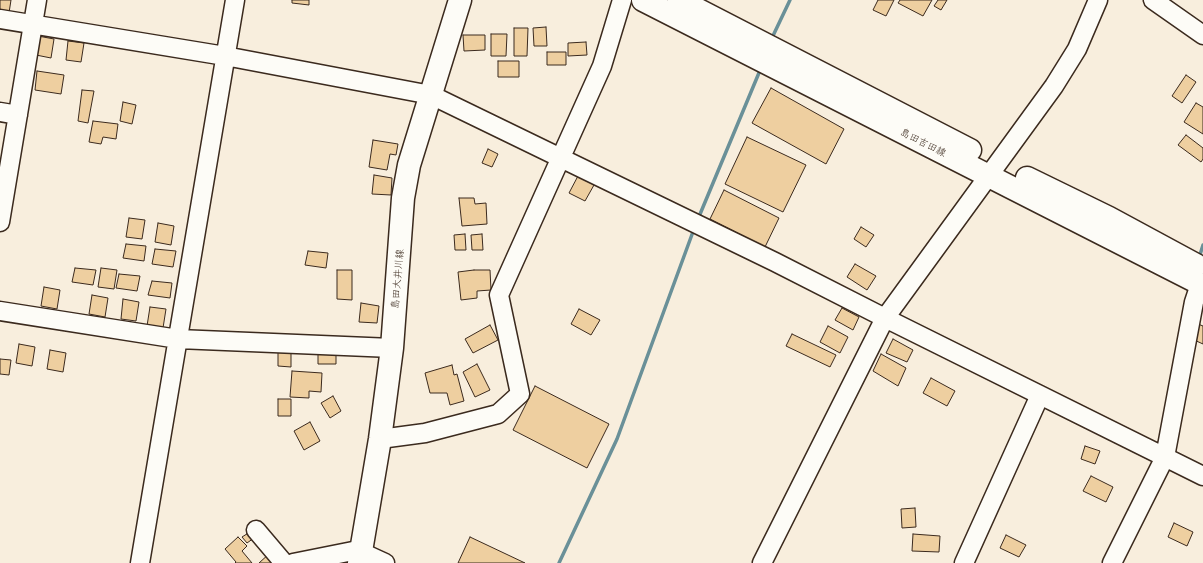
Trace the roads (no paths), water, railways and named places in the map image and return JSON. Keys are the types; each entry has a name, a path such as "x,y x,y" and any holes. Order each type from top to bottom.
{"main road":[{"name":"島田大井川線","path":"360,558 380,439 392,348 403,198 409,165 460,0"},
{"name":"島田吉田線","path":"644,0 992,170 1109,218 1202,275"},
{"name":"島田吉田線","path":"679,0 992,170"}],"street":[{"path":"0,221 37,0"},
{"path":"140,563 235,0"},
{"path":"380,439 425,433 498,414 520,394 499,295 602,66 622,0"},
{"path":"762,563 885,318 1054,86 1077,49 1098,0"},
{"path":"1153,0 1203,35"},
{"path":"0,19 225,56 431,95 775,262 1203,476"},
{"path":"0,112 18,115"},
{"path":"1112,563 1165,457 1194,302 1202,275"},
{"path":"0,311 178,339 392,348"},
{"path":"964,563 1040,395"},
{"path":"256,530 284,563"},
{"path":"293,563 352,550 360,558 385,563"}],"waterway":[{"path":"771,40 790,0"},
{"path":"698,219 761,68"},
{"path":"559,563 617,439 694,229"},
{"path":"1199,258 1203,245"}]}
